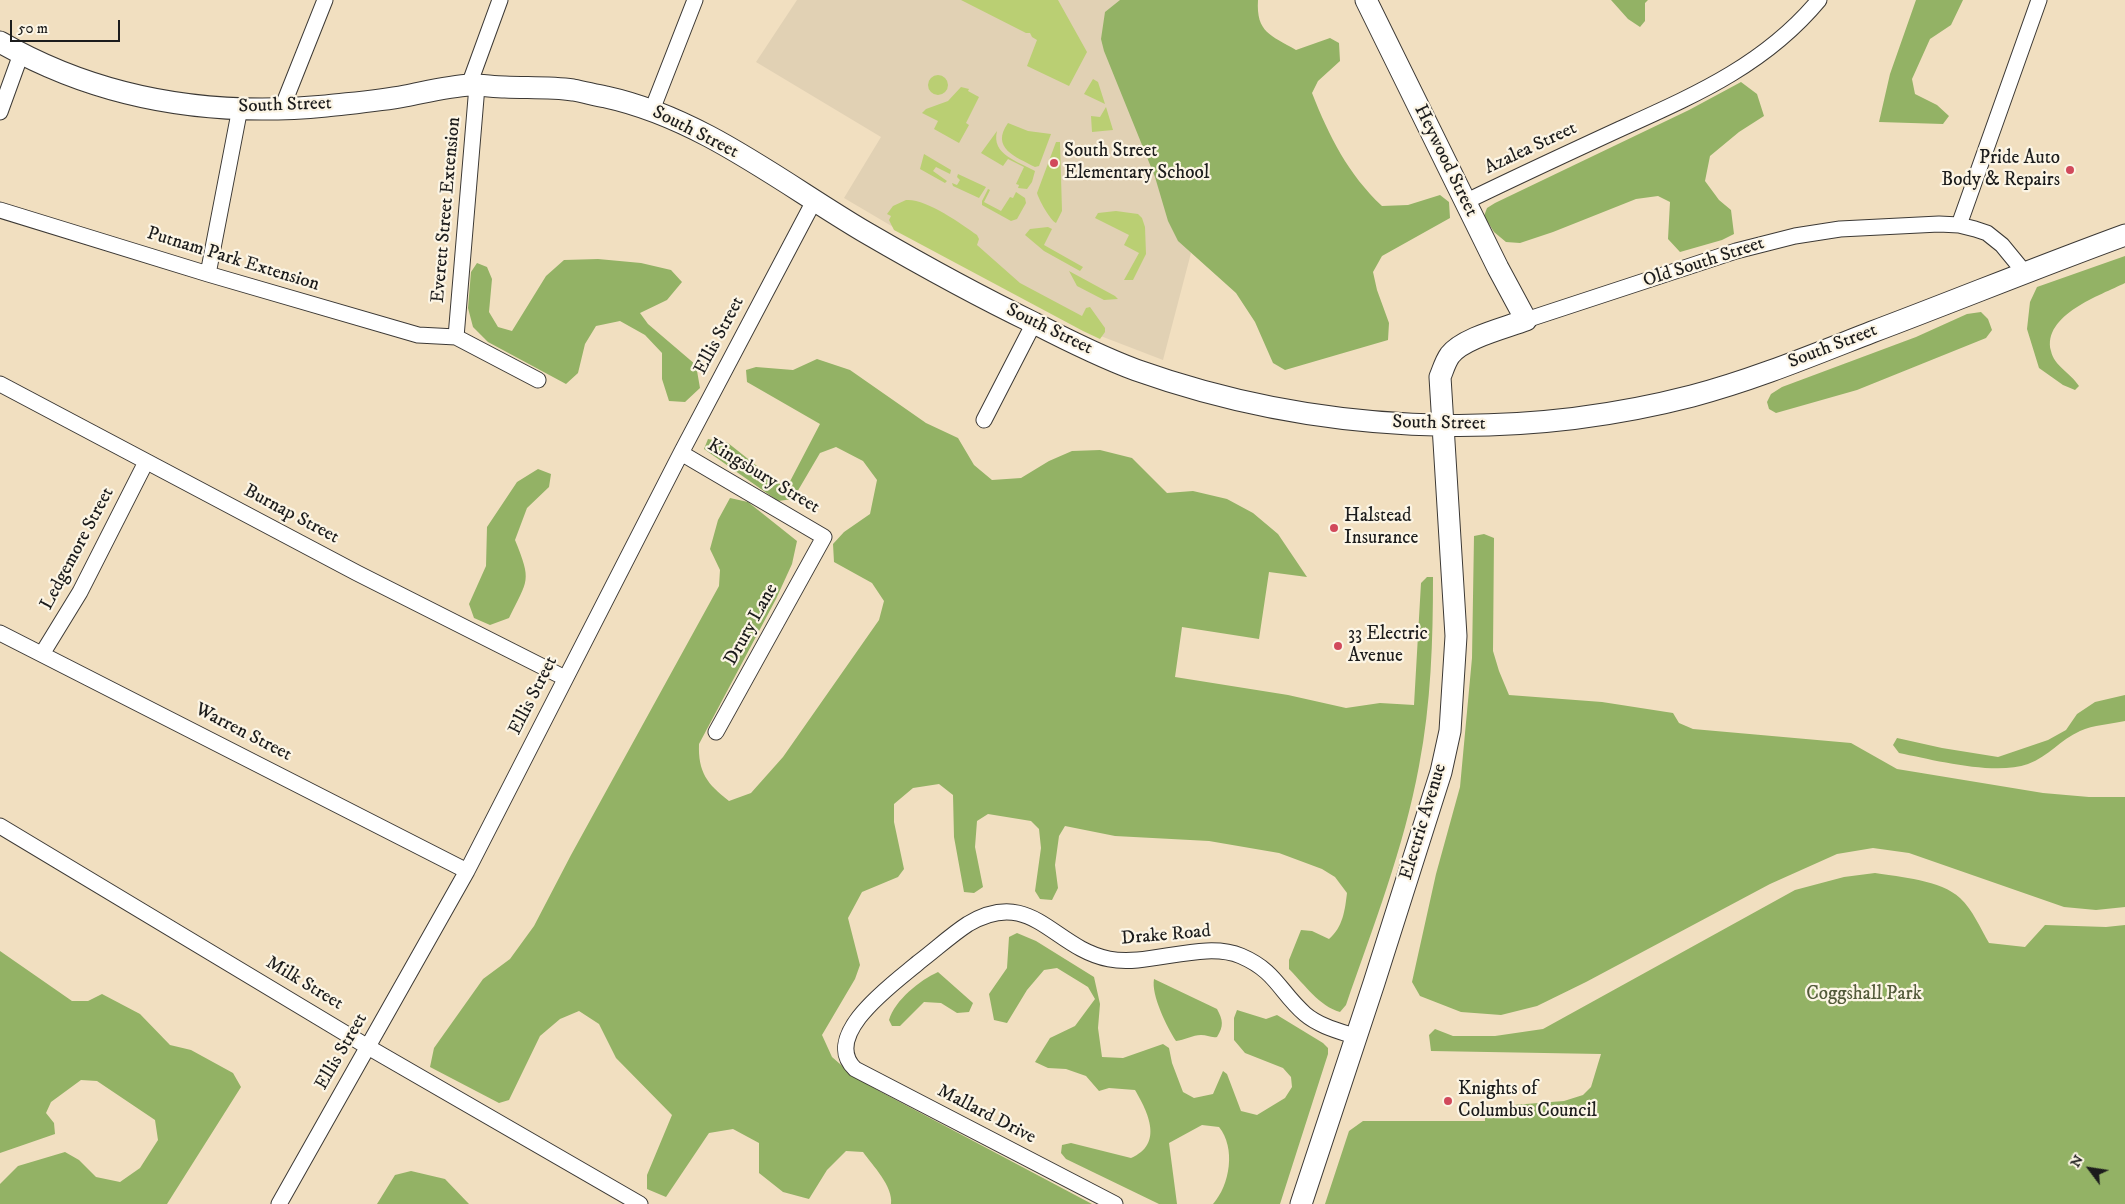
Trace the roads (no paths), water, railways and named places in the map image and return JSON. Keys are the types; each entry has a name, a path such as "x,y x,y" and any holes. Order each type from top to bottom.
{"main road":[{"name":"Heywood Street","path":"1366,0 1465,202 1526,320"},
{"name":"South Street","path":"0,42 65,74 141,97 196,107 282,108 322,106 396,98 473,85 569,90 652,110 708,136 814,201 947,278 1034,323 1133,369 1200,390 1280,408 1363,422 1444,426 1497,424 1557,419 1653,405 1695,395 1793,363 2125,235"},
{"name":"Old South Street","path":"1444,426 1440,399 1440,377 1450,354 1475,339 1526,320"},
{"name":"Electric Avenue","path":"1301,1204 1441,772 1450,731 1456,636 1444,426"}],"street":[{"path":"282,108 325,0"},
{"name":"Everett Street Extension","path":"456,337 473,85 500,0"},
{"path":"652,110 695,0"},
{"name":"Azalea Street","path":"1465,202 1682,102 1734,74 1764,53 1792,29 1819,0"},
{"path":"1959,225 2039,0"},
{"path":"0,112 21,54"},
{"path":"208,274 240,108"},
{"name":"Ellis Street","path":"278,1204 467,871 681,452 814,201"},
{"name":"Putnam Park Extension","path":"0,210 208,274 418,335 456,337"},
{"name":"Old South Street","path":"1526,320 1736,251 1795,236 1840,229 1890,225 1959,225 1987,233 2002,245 2025,273"},
{"path":"984,420 1034,323"},
{"path":"456,337 538,380"},
{"name":"Burnap Street","path":"0,384 499,646 566,678"},
{"name":"Kingsbury Street","path":"681,452 824,537"},
{"name":"Ledgemore Street","path":"42,654 80,592 146,462"},
{"name":"Drury Lane","path":"716,732 824,537"},
{"name":"Warren Street","path":"0,633 467,871"},
{"name":"Milk Street","path":"0,826 368,1047 640,1204"},
{"name":"Drake Road","path":"846,1054 846,1043 850,1032 861,1015 877,997 968,924 984,916 1011,912 1030,916 1075,946 1108,959 1126,960 1218,951 1235,954 1268,972 1310,1018 1356,1037"},
{"name":"Mallard Drive","path":"846,1054 850,1063 861,1072 1115,1204"}],"place":[{"name":"South Street Elementary School","path":"1054,163"},
{"name":"Pride Auto Body & Repairs","path":"2070,170"},
{"name":"Halstead Insurance","path":"1334,528"},
{"name":"33 Electric Avenue","path":"1338,646"},
{"name":"Knights of Columbus Council","path":"1448,1101"}],"park label":[{"name":"Coggshall Park","path":"1864,995"}]}
